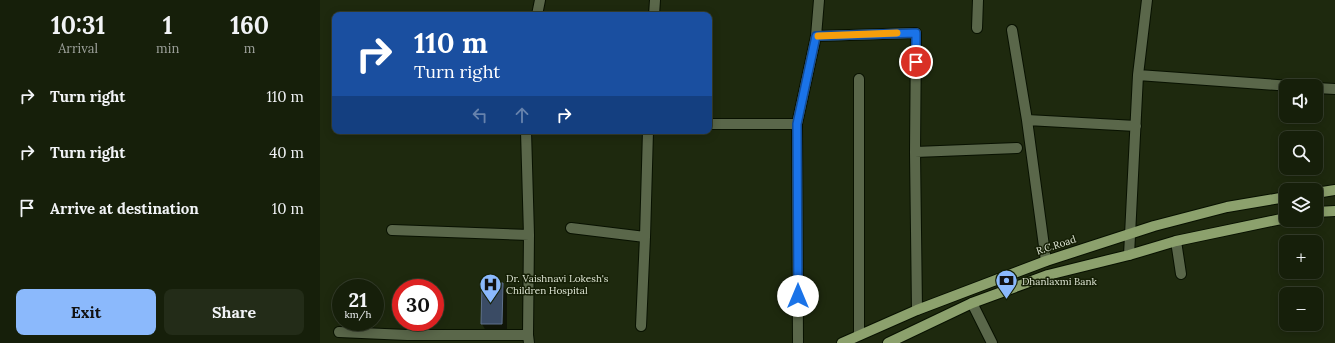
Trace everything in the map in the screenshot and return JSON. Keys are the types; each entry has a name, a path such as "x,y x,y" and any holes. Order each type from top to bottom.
{"main road":[{"path":"1323,192 1335,190"},
{"name":"R.C.Road","path":"842,343 916,310 1046,261 1154,226 1227,207 1279,199"},
{"path":"1323,212 1335,211"},
{"path":"888,343 972,303 1048,275 1129,255 1176,241 1279,219"}],"street":[{"path":"538,12 540,0"},
{"path":"654,0 654,12"},
{"path":"798,343 797,124 816,36 819,0"},
{"path":"977,28 978,0"},
{"path":"1129,255 1138,75 1147,0"},
{"path":"1012,30 1027,120 1046,261"},
{"path":"816,36 916,33 916,310"},
{"path":"1138,75 1279,85"},
{"path":"859,79 859,335"},
{"path":"1323,88 1335,89"},
{"path":"1027,120 1136,126"},
{"path":"712,124 797,124"},
{"path":"339,332 407,339 529,339 529,235 526,134"},
{"path":"641,326 648,134"},
{"path":"915,152 1017,148"},
{"path":"571,228 645,237"},
{"path":"392,230 529,235"},
{"path":"1176,241 1181,274"},
{"path":"972,303 992,343"}],"building":[{"path":"482,283 503,283 502,324 481,324"}],"slow traffic":[{"path":"818,36 897,33"}],"place":[{"name":"Dhanlaxmi Bank","path":"1006,300"},
{"name":"Dr. Vaishnavi Lokesh's Children Hospital","path":"490,304"}],"route":[{"path":"798,296 797,124 816,36 916,33 916,62"}]}
